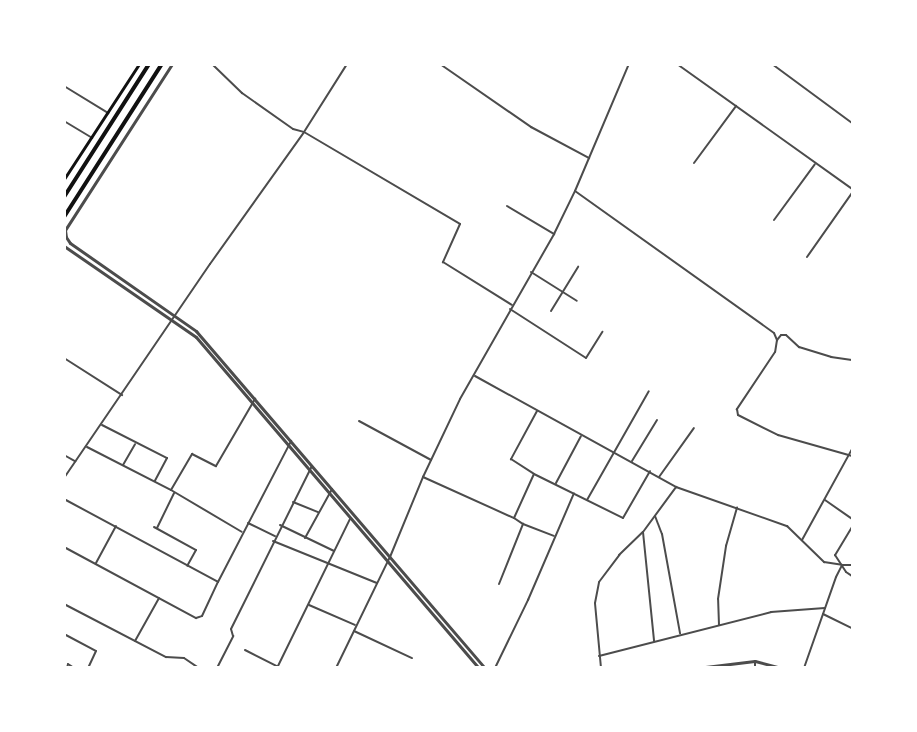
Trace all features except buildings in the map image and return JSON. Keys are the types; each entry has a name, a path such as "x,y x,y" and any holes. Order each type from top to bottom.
{"highway":[{"path":"64,196 149,64"},
{"path":"64,217 162,64"}],"main road":[{"path":"64,179 139,64"}],"street":[{"path":"172,64 64,230 70,243 203,338 290,443"},
{"path":"212,64 250,100 293,129 304,132 460,224 443,262 512,304"},
{"path":"64,478 304,132 347,64"},
{"path":"440,64 531,127 589,158"},
{"path":"341,668 336,667 388,562 431,460 512,304 554,234 575,191 629,64"},
{"path":"677,64 852,191 807,257"},
{"path":"772,64 852,123"},
{"path":"64,86 108,113"},
{"path":"694,163 736,106"},
{"path":"64,121 92,138"},
{"path":"774,220 815,164"},
{"path":"64,167 70,171"},
{"path":"575,191 763,324 777,340"},
{"path":"507,206 554,234"},
{"path":"64,246 175,318 204,345 252,403 311,467 388,562 479,668"},
{"path":"551,311 578,267"},
{"path":"531,272 577,301"},
{"path":"510,309 586,358 602,332"},
{"path":"851,456 778,435 738,415 737,409 775,352 777,340 781,335 786,336 800,347 831,357 852,360"},
{"path":"64,358 122,395"},
{"path":"474,375 676,487 788,526 824,561 852,565"},
{"path":"587,501 649,391"},
{"path":"187,566 195,550 155,528 192,454 216,466 255,399"},
{"path":"537,411 511,459 534,474 623,518 650,471"},
{"path":"632,461 657,420"},
{"path":"360,422 431,460"},
{"path":"102,425 167,458 155,482"},
{"path":"659,477 694,428"},
{"path":"556,483 581,436"},
{"path":"123,465 135,443"},
{"path":"64,547 196,618 202,616 290,443"},
{"path":"87,447 155,482 243,532"},
{"path":"802,540 851,456 852,449"},
{"path":"64,455 76,462"},
{"path":"217,668 233,636 231,629 280,525 311,467"},
{"path":"514,518 534,474"},
{"path":"423,477 556,537"},
{"path":"601,668 595,603 599,582 619,555 643,532 676,487"},
{"path":"305,538 331,491"},
{"path":"495,668 574,493"},
{"path":"64,499 218,582"},
{"path":"824,500 852,519"},
{"path":"293,502 318,512"},
{"path":"719,625 717,599 726,546 737,508"},
{"path":"352,516 485,668"},
{"path":"245,650 278,667 352,516"},
{"path":"655,516 662,534 681,634"},
{"path":"248,523 275,536"},
{"path":"499,584 523,524"},
{"path":"280,525 334,551"},
{"path":"96,564 116,526"},
{"path":"852,527 835,555 852,576"},
{"path":"643,532 654,641"},
{"path":"273,541 377,583"},
{"path":"804,668 842,565"},
{"path":"135,641 159,598"},
{"path":"64,603 166,657 184,658 199,668"},
{"path":"309,605 357,626"},
{"path":"599,656 771,612 825,608"},
{"path":"823,614 852,628"},
{"path":"354,631 412,658"},
{"path":"64,634 96,651 88,668"},
{"path":"754,668 755,661"},
{"path":"698,668 755,661 781,668"},
{"path":"67,668 68,664 74,668"}]}
